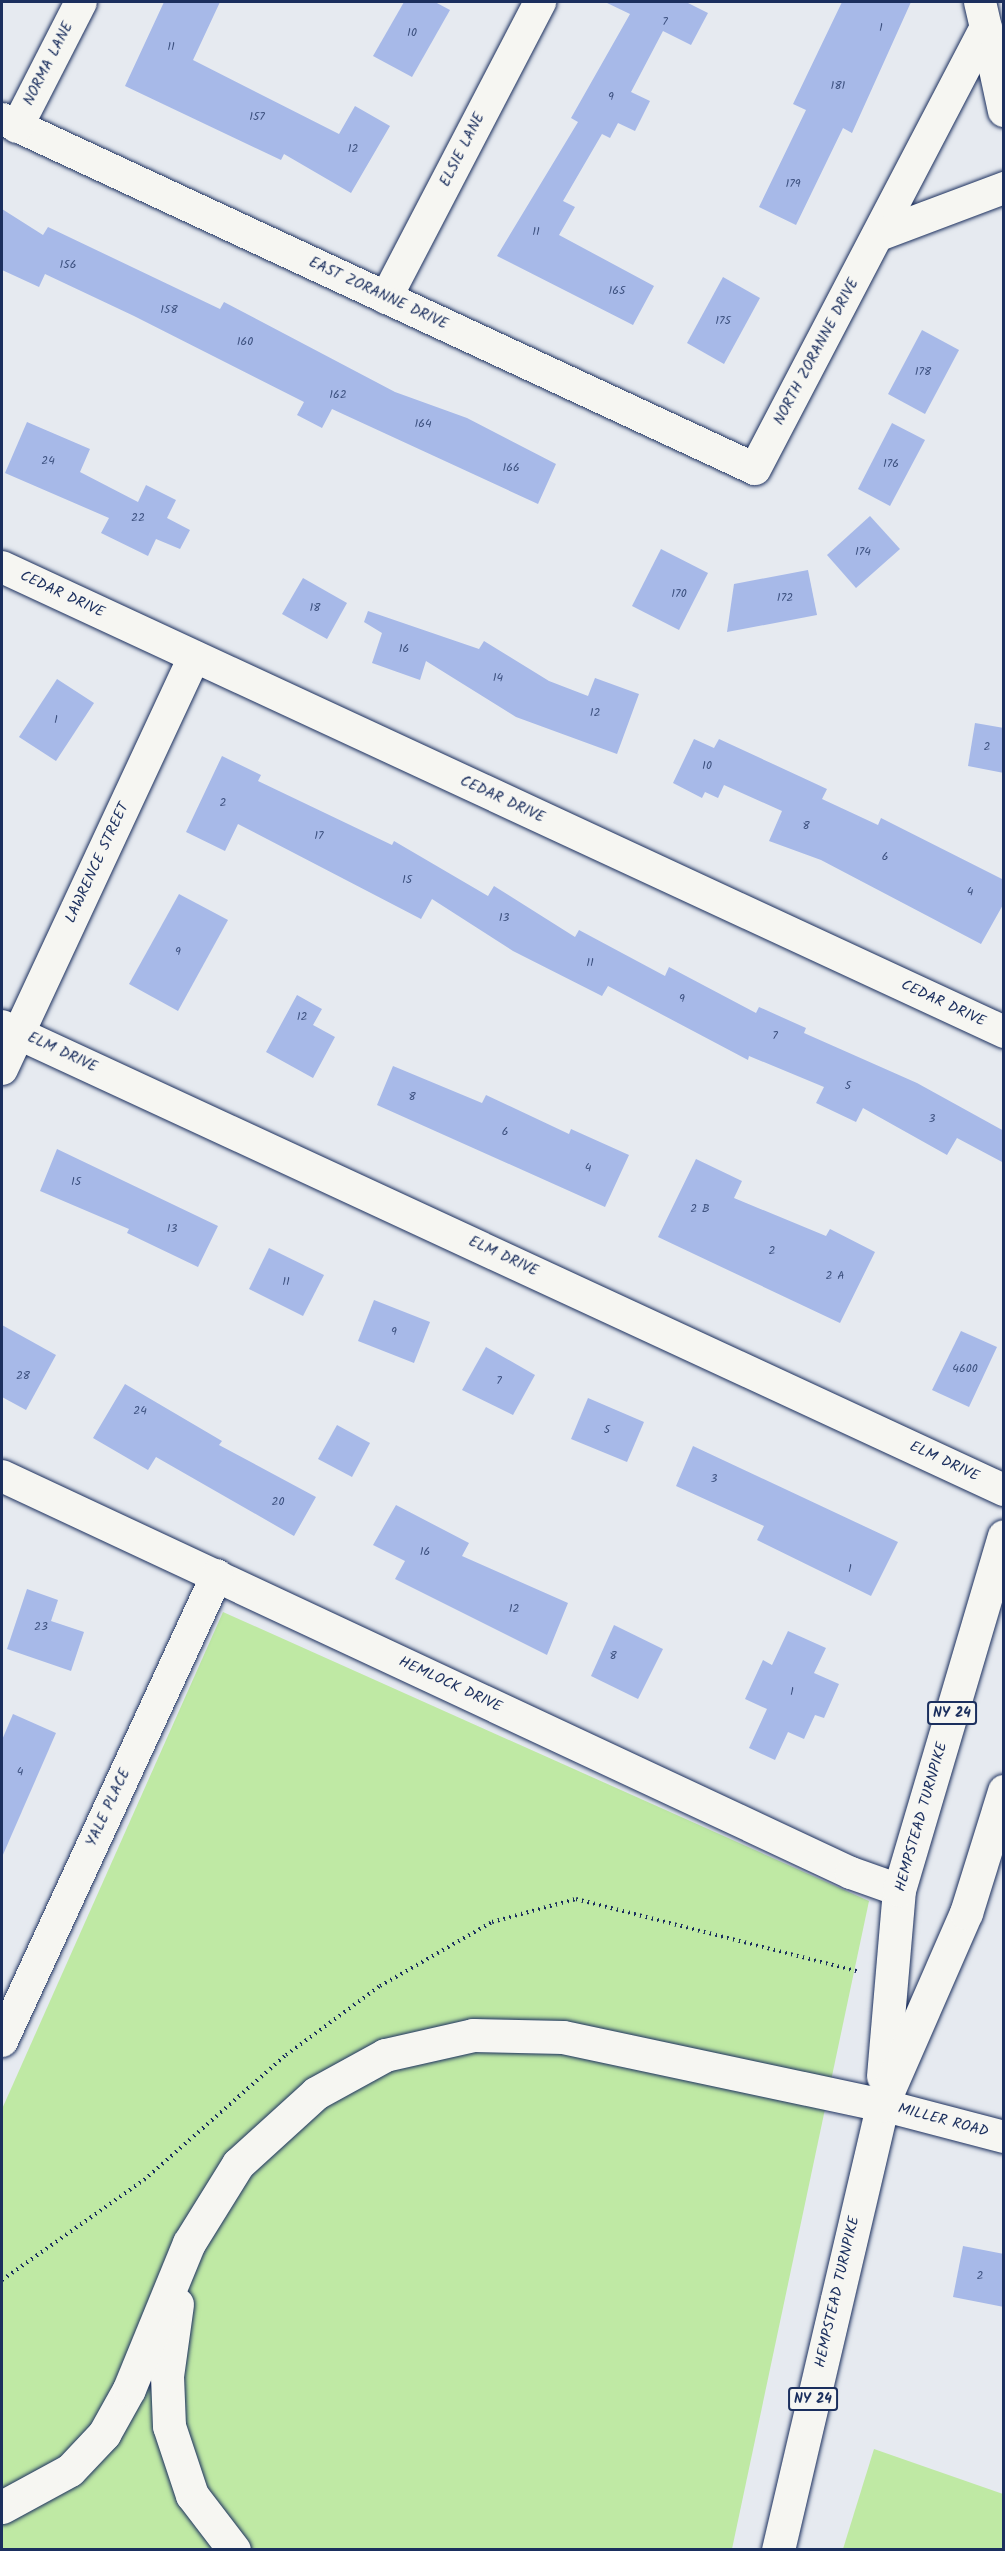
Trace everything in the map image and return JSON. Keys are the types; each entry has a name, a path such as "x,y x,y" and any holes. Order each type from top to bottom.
{"main road":[{"name":"HEMPSTEAD TURNPIKE","path":"778,2550 882,2105 899,1890 1004,1536"},
{"name":"HEMPSTEAD TURNPIKE","path":"882,2105 966,1913 1000,1801 1004,1776"},
{"path":"2,2507 70,2470 104,2434 129,2389 189,2243 238,2164 289,2114 352,2071 425,2042 511,2032 563,2037 882,2105"},
{"path":"189,2243 170,2346 169,2426 192,2495 234,2550"}],"street":[{"name":"NORMA LANE","path":"10,123 81,2"},
{"name":"ELSIE LANE","path":"386,298 540,2"},
{"path":"983,15 1004,111"},
{"name":"NORTH ZORANNE DRIVE","path":"755,469 879,235 983,15"},
{"name":"EAST ZORANNE DRIVE","path":"10,123 755,469"},
{"path":"879,235 1004,188"},
{"name":"CEDAR DRIVE","path":"2,567 1004,1032"},
{"name":"LAWRENCE STREET","path":"2,1069 10,1030 194,657"},
{"name":"ELM DRIVE","path":"10,1030 1004,1490"},
{"name":"HEMLOCK DRIVE","path":"2,1476 851,1874 899,1890"},
{"name":"YALE PLACE","path":"2,2041 217,1575"},
{"name":"MILLER ROAD","path":"882,2105 1004,2137"}],"green space":[{"path":"223,1612 869,1901 732,2549 2,2549 2,2109"},
{"path":"874,2449 1003,2494 1003,2549 843,2549"}],"building":[{"path":"164,2 220,2 193,60 339,134 355,106 390,126 351,193 284,154 281,160 125,86"},
{"path":"404,2 435,2 450,10 412,77 373,56"},
{"path":"605,2 686,2 708,13 691,45 663,31 631,92 650,101 635,131 618,123 610,138 602,134 563,201 575,207 559,235 654,286 633,325 497,256 578,122 571,118 630,14"},
{"path":"842,2 911,2 852,133 843,128 796,225 759,207 806,110 793,104"},
{"path":"2,209 43,235 48,227 220,309 224,302 395,392 467,418 556,464 538,504 332,409 322,428 297,415 304,402 134,316 45,274 39,287 2,270"},
{"path":"723,277 760,298 724,364 687,343"},
{"path":"922,330 959,350 925,414 888,394"},
{"path":"27,422 90,449 80,472 138,502 146,485 176,500 167,518 190,530 180,549 156,539 148,556 101,533 109,518 5,473"},
{"path":"892,423 925,440 890,506 858,489"},
{"path":"870,516 900,549 856,588 827,555"},
{"path":"661,549 708,573 679,630 632,606"},
{"path":"808,570 817,615 727,632 734,584"},
{"path":"303,578 347,603 327,639 282,614"},
{"path":"368,611 479,649 484,641 549,681 588,696 595,678 639,694 617,754 516,717 426,661 420,680 372,663 382,633 364,622"},
{"path":"57,679 94,703 56,761 19,737"},
{"path":"975,723 1004,728 1004,773 968,766"},
{"path":"694,739 714,748 719,739 827,789 822,799 878,825 881,818 1004,880 1004,903 981,944 821,860 769,841 782,811 724,785 718,798 705,792 702,798 673,783"},
{"path":"222,756 261,775 258,781 392,845 394,841 488,896 494,886 575,937 579,930 665,976 669,967 756,1013 759,1007 806,1028 804,1033 917,1083 1004,1131 1004,1163 957,1138 947,1155 863,1108 856,1122 816,1103 824,1087 749,1056 748,1060 608,986 602,996 513,951 432,899 421,919 238,824 225,851 186,832"},
{"path":"179,894 228,920 178,1011 129,984"},
{"path":"297,995 322,1009 313,1025 335,1037 313,1078 266,1052"},
{"path":"393,1066 482,1103 486,1095 569,1134 571,1129 629,1155 605,1207 377,1105"},
{"path":"57,1149 218,1226 198,1267 127,1233 129,1229 40,1191"},
{"path":"696,1159 742,1181 734,1198 826,1236 830,1229 875,1252 840,1323 658,1237"},
{"path":"269,1248 324,1275 303,1316 249,1289"},
{"path":"374,1300 430,1322 414,1363 358,1341"},
{"path":"2,1325 56,1355 26,1410 2,1397"},
{"path":"961,1331 997,1347 969,1407 932,1390"},
{"path":"486,1347 535,1375 513,1415 462,1390"},
{"path":"125,1384 222,1441 219,1445 316,1497 294,1536 156,1457 148,1470 93,1438"},
{"path":"588,1398 644,1422 627,1462 571,1439"},
{"path":"337,1425 370,1443 352,1477 318,1459"},
{"path":"693,1446 898,1542 871,1596 757,1540 764,1526 676,1486"},
{"path":"396,1505 469,1543 462,1556 568,1603 547,1655 395,1579 405,1561 373,1545"},
{"path":"27,1589 58,1600 51,1621 84,1632 71,1671 7,1649"},
{"path":"614,1625 663,1649 638,1699 591,1676"},
{"path":"788,1631 826,1648 814,1673 839,1684 824,1718 815,1715 804,1739 788,1732 775,1760 749,1748 767,1709 745,1699 763,1660 772,1665"},
{"path":"13,1714 56,1733 2,1857 2,1740"},
{"path":"963,2246 1004,2254 1004,2307 953,2297"}]}
